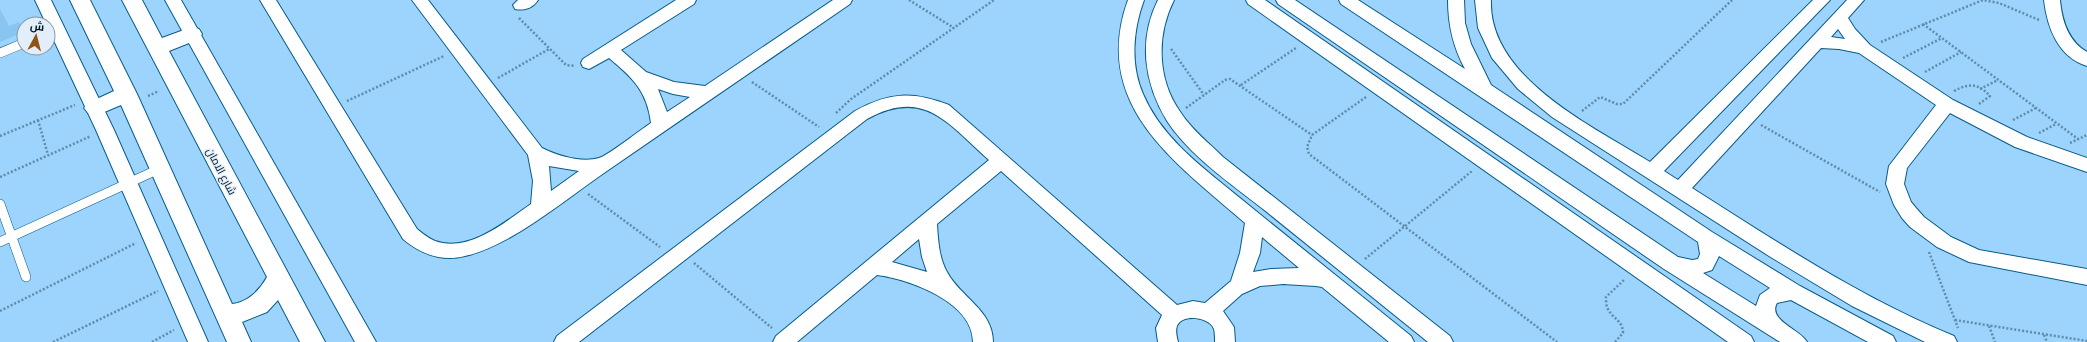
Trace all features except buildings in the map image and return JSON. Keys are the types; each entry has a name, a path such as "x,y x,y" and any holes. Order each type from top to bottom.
{"street":[{"path":"44,0 49,16"},
{"path":"80,0 129,99 159,169 239,342"},
{"name":"شارع الامان","path":"132,0 313,342"},
{"path":"173,0 366,342"},
{"path":"268,0 410,234 426,246 442,250 464,249 484,244 500,235 844,0"},
{"path":"420,0 536,153 544,179 539,209"},
{"path":"589,63 688,0"},
{"path":"1136,0 1126,33 1127,68 1140,104 1164,140 1199,174 1404,342"},
{"path":"1166,0 1160,9 1153,37 1154,68 1165,100 1174,117 1186,132 1217,162 1443,342"},
{"path":"1254,0 1484,162 1744,342"},
{"path":"1284,0 1671,264 1796,342"},
{"path":"1347,0 1487,91 1705,237 1793,292 1886,342"},
{"path":"1456,0 1455,16 1460,40 1470,65 1487,91"},
{"path":"1483,0 1483,18 1496,52 1509,69 1525,85 1571,120 1679,190 1848,295 1882,313 1953,336"},
{"path":"1652,172 1822,0"},
{"path":"1679,190 1746,116 1856,0"},
{"path":"2052,0 2057,28 2065,44 2087,60"},
{"path":"1839,17 1849,33 1864,49 1944,102 1994,129 2048,152 2087,165"},
{"path":"1302,34 1312,19"},
{"path":"158,48 192,34"},
{"path":"56,36 93,103 198,342"},
{"path":"1815,42 1839,43 1864,49"},
{"path":"610,50 642,77 656,100 660,127"},
{"path":"642,77 673,88 709,93"},
{"path":"93,103 129,99"},
{"path":"564,342 875,106 892,101 910,100 928,102 943,109 1175,315"},
{"path":"1944,102 1898,166 1895,184 1903,205 1917,222 1944,242 1976,258 2087,277"},
{"path":"536,153 550,160 567,164 586,166 605,164"},
{"path":"785,341 1001,160"},
{"path":"1239,286 1250,253 1255,220"},
{"path":"928,221 928,241 932,259 940,277 951,294"},
{"path":"1671,264 1684,268 1697,268 1706,264 1711,256 1710,247 1705,237"},
{"path":"874,266 916,275 935,283 951,294 980,323 983,330 983,342"},
{"path":"1209,312 1239,286 1259,279 1281,276 1304,276 1328,280"},
{"path":"226,315 247,311 264,302 273,290 278,278"},
{"path":"1775,328 1768,318 1765,309 1767,301 1772,294 1793,292"},
{"path":"1168,342 1166,329 1169,321 1175,315 1187,309 1209,312 1221,323 1225,330 1225,342"}],"lane":[{"path":"0,53 16,46"},
{"path":"0,242 159,169"},
{"path":"0,204 26,277"}],"path":[{"path":"909,0 954,28"},
{"path":"833,137 831,126 834,116 841,107 994,0"},
{"path":"1571,120 1600,97 1606,98 1617,105 1623,104 1732,0"},
{"path":"1864,49 1983,0 1999,3 2057,28"},
{"path":"525,3 518,17 549,49 566,64 578,66 589,63"},
{"path":"1923,24 2078,139"},
{"path":"1241,85 1302,34"},
{"path":"1888,65 1942,38"},
{"path":"1170,47 1204,95"},
{"path":"333,107 457,49"},
{"path":"484,86 549,49"},
{"path":"1910,80 1961,52"},
{"path":"738,73 833,137"},
{"path":"1174,117 1225,80 1230,79 1241,85 1312,135"},
{"path":"1980,89 1998,80"},
{"path":"1944,102 1969,83 1989,94 1990,98 1965,114"},
{"path":"129,99 176,84"},
{"path":"1379,88 1312,135 1307,147 1309,154 1557,342"},
{"path":"0,136 38,120 93,103"},
{"path":"1994,129 2036,108"},
{"path":"1746,116 1903,205"},
{"path":"38,120 48,155"},
{"path":"0,177 105,130"},
{"path":"1352,270 1484,162"},
{"path":"575,185 678,255 785,341"},
{"path":"0,311 152,236"},
{"path":"1928,250 1955,320 1953,336"},
{"path":"1615,342 1624,333 1624,328 1619,319 1606,307 1606,297 1636,268"},
{"path":"53,342 172,284"},
{"path":"1955,320 2087,341"},
{"path":"152,342 189,322"},
{"path":"1989,325 1995,342"},
{"path":"2044,334 2047,342"}],"shaded area":[{"path":"0,9 9,26 16,23 16,35 0,42"}]}
